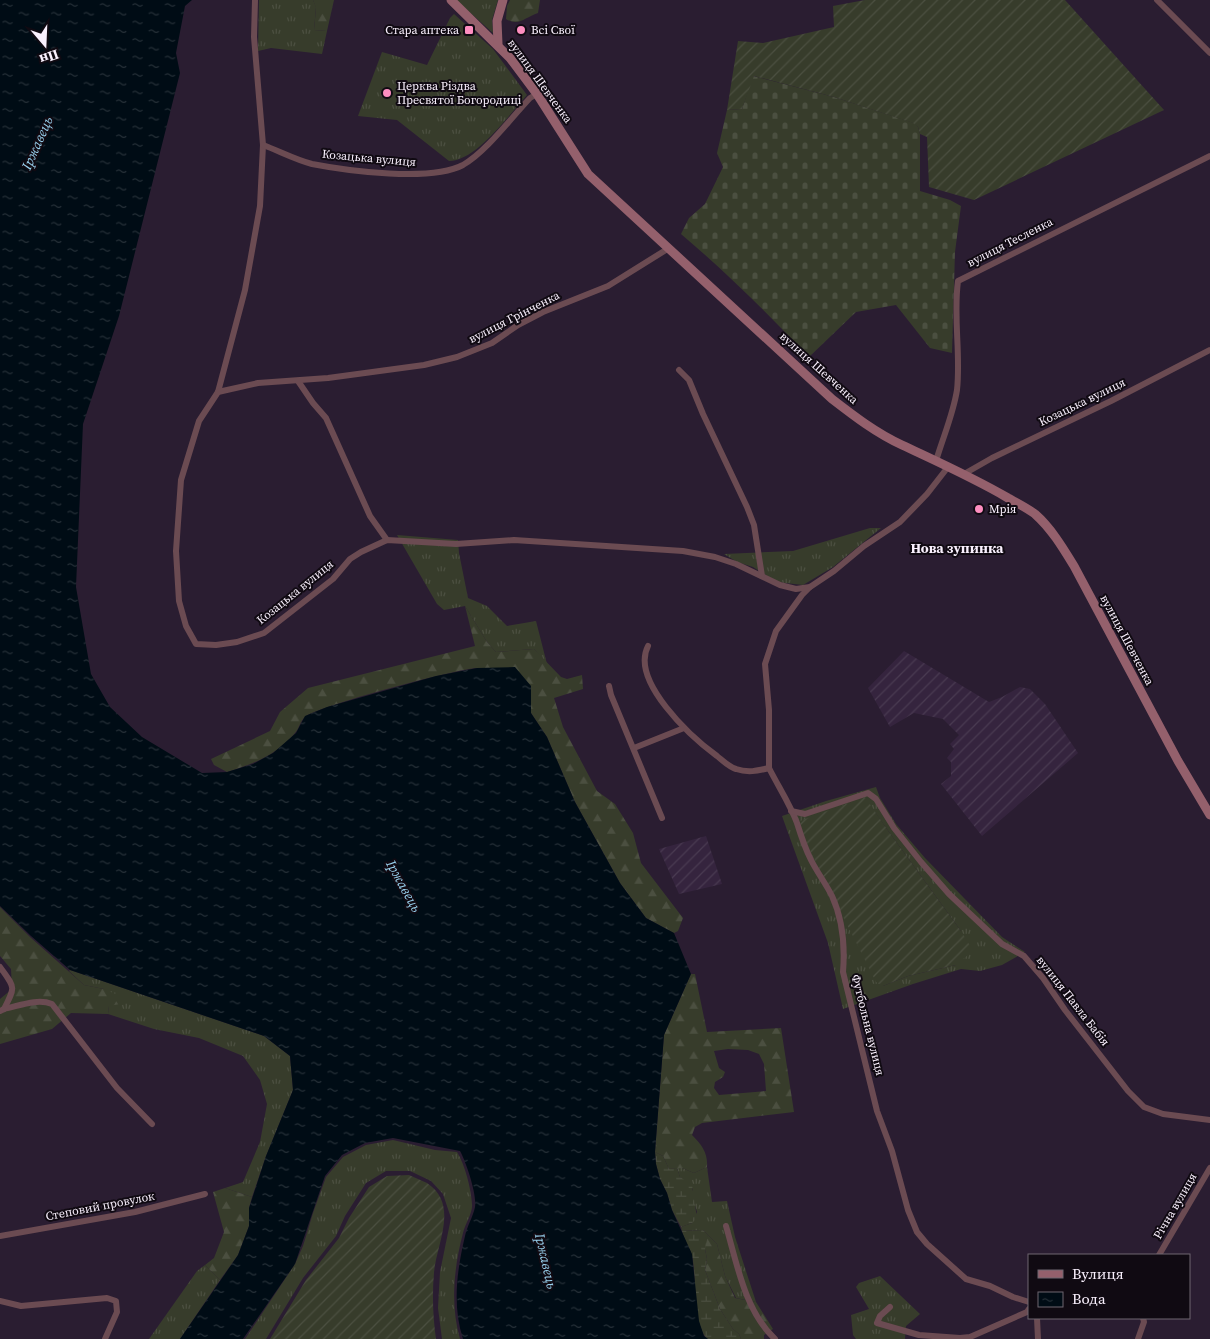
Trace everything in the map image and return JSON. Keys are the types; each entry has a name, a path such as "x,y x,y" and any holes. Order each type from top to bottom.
{"street":[{"name":"Козацька вулиця","path":"255,0 254,37 263,145 260,206 245,290 218,392 199,421 181,480 176,551 179,601 186,626 196,644 216,645 237,642 264,633 333,579 350,560 361,552 386,540 456,544 514,540 683,552 715,557 736,564 780,585 796,589 810,588"},
{"name":"вулиця Шевченка","path":"451,0 498,44 536,94 588,174 832,399 868,426 900,444 964,474 1033,512 1042,520 1060,543 1074,566 1178,761 1210,815"},
{"path":"498,44 497,21 503,0"},
{"path":"1157,0 1210,53"},
{"name":"Козацька вулиця","path":"263,145 311,163 348,169 427,174 462,165 481,152 530,98 536,94"},
{"name":"вулиця Тесленка","path":"936,461 950,421 956,390 958,350 956,300 958,281 1210,156"},
{"name":"вулиця Грінченка","path":"218,392 258,383 298,381 424,365 457,357 492,343 518,325 543,312 608,286 669,248"},
{"name":"Козацька вулиця","path":"964,474 992,458 1111,401 1210,350"},
{"path":"679,370 689,380 747,507 754,525 762,576"},
{"path":"298,381 326,418 370,516 386,540"},
{"path":"648,646 644,655 647,671 653,686 662,704 684,728 708,750 733,768 749,773 769,768 769,710 765,664 776,632 802,595 864,546 900,522 927,494 948,467"},
{"path":"609,686 662,818"},
{"path":"634,748 684,728"},
{"name":"Футбольна вулиця","path":"769,768 791,811 811,861 832,896 837,909 844,952 843,972 850,1002 877,1111 892,1151 908,1210 917,1232 927,1244 966,1279 990,1286 1028,1302"},
{"name":"вулиця Павла Бабія","path":"791,811 805,814 868,793 876,799 894,828 920,862 949,894 1002,944 1024,956 1044,978 1128,1091 1144,1107 1163,1114 1210,1120"},
{"path":"0,967 13,986 14,992 2,1010"},
{"path":"2,1010 38,1001 52,1004 116,1088 152,1124"},
{"name":"Річна вулиця","path":"1160,1254 1210,1168"},
{"name":"Степовий провулок","path":"0,1236 135,1212 204,1194"},
{"path":"726,1226 746,1292 769,1334 775,1339"},
{"path":"0,1301 20,1306 107,1298 116,1301 117,1312 105,1339"},
{"path":"890,1307 880,1316 877,1323 919,1335 960,1338 970,1337 1028,1310"},
{"path":"1037,1319 1038,1339"},
{"path":"1138,1339 1143,1319"}],"shaded area":[{"path":"904,651 989,702 1020,687 1030,689 1045,704 1078,753 982,836 941,784 951,776 951,762 947,758 954,749 950,744 959,735 943,719 914,713 890,727 868,688"},
{"path":"706,836 722,884 679,894 659,849"}],"green space":[{"path":"259,0 313,0 316,7 314,30 327,31 322,54 271,48 258,51"},
{"path":"313,0 334,0 327,31 314,30 316,8"},
{"path":"456,0 498,0 492,20 493,33"},
{"path":"510,0 540,0 538,13 518,22 506,19 507,6"},
{"path":"865,0 1065,0 1164,110 974,200 929,187 927,137 920,134 918,127 913,123 834,97 754,76 742,109 727,110 738,41 763,43 834,27 833,6"},
{"path":"454,14 493,49 527,95 502,125 481,145 470,154 449,161 397,120 358,116 382,52 427,65 450,18"},
{"path":"753,76 834,97 914,123 918,127 920,134 920,191 950,200 961,206 955,252 952,353 930,348 896,305 856,312 809,357 714,263 681,234 689,218 705,204 723,167 717,153 727,110 742,109"},
{"path":"870,528 881,528 833,567 803,585 777,582 753,567 737,562 724,554 793,551"},
{"path":"397,535 458,540 468,598 487,606 507,626 536,621 547,664 534,649 496,652 487,642 465,606 444,610 437,604"},
{"path":"465,606 487,642 496,652 534,649 561,677 567,679 582,675 583,689 554,698 563,727 597,791 615,804 633,833 641,863 683,918 678,931 674,933 646,918 620,883 575,802 547,737 531,713 531,686 477,668 417,681 314,712 305,717 288,741 264,758 246,766 227,772 214,765 211,759 270,731 280,712 308,688 475,646"},
{"path":"876,787 880,798 896,824 925,858 1002,937 1025,952 1002,965 980,971 961,969 843,1009 828,943 782,816","holes":["875,812 961,931 956,965 908,976 883,986"]},
{"path":"865,797 972,949 956,965 908,976 883,986 876,982 803,836 800,821"},
{"path":"0,907 30,937 84,985 104,989 118,995 120,1004 109,1006 108,1014 71,1013 52,1029 0,1044 0,999 12,989 11,969 0,956"},
{"path":"70,970 264,1036 290,1056 293,1090 266,1156 252,1197 225,1188 243,1182 260,1142 267,1104 260,1080 243,1056 199,1038 154,1029 108,1014 109,1006 104,989 84,985"},
{"path":"691,974 695,974 707,1032 781,1028 794,1112 702,1123 695,1127 692,1135 704,1150 707,1167 694,1173 682,1168 669,1169 663,1156 655,1152 664,1035","holes":["728,1049 748,1050 759,1054 764,1064 766,1091 719,1095 714,1088 715,1082 723,1077 725,1072 719,1068 714,1051"]},
{"path":"393,1140 435,1150 457,1152 465,1170 472,1207 463,1233 455,1273 455,1313 460,1339 442,1339 438,1308 440,1272 451,1218 443,1194 431,1181 410,1171 386,1171 366,1183 345,1216 336,1236 303,1278 266,1339 245,1339 295,1264 326,1177 343,1157 366,1145"},
{"path":"655,1152 663,1156 669,1169 677,1168 680,1177 692,1185 697,1218 692,1223 681,1227 672,1210 660,1179"},
{"path":"707,1167 712,1202 727,1201 735,1237 756,1302 736,1298 725,1276 717,1244 703,1230 682,1231 681,1227 692,1223 697,1212 693,1199 693,1189 680,1177 677,1168 694,1173"},
{"path":"409,1175 427,1183 437,1192 442,1202 444,1213 444,1225 433,1281 436,1339 270,1339 306,1280 339,1238 349,1218 369,1187 387,1176"},
{"path":"225,1188 252,1197 249,1208 249,1226 238,1255 220,1280 205,1265 214,1258 224,1232 213,1192"},
{"path":"703,1230 708,1235 705,1249 707,1259 705,1270 720,1309 741,1339 708,1339 699,1324 692,1256 682,1231"},
{"path":"708,1235 717,1244 725,1276 735,1298 756,1302 773,1329 764,1335 764,1339 741,1339 720,1309 705,1270 707,1259 705,1241"},
{"path":"205,1265 220,1280 180,1339 149,1339 197,1271"},
{"path":"880,1276 920,1314 906,1326 905,1339 856,1339 853,1335 851,1315 869,1309 856,1287 859,1283"}],"water":[{"name":"Іржавець","path":"0,0 192,0 185,6 176,53 180,73 119,316 83,424 76,587 91,674 110,707 142,737 202,773 227,772 253,764 273,753 296,733 305,716 327,707 436,676 477,668 515,667 531,686 531,713 547,737 575,802 620,883 646,918 674,933 691,974 664,1035 655,1152 660,1179 692,1254 699,1321 704,1336 708,1339 463,1339 458,1313 458,1275 465,1236 475,1207 473,1186 468,1170 460,1151 393,1138 365,1143 342,1155 325,1176 295,1264 243,1339 180,1339 238,1255 249,1226 249,1208 266,1156 293,1090 290,1056 264,1036 70,970 0,906"}],"place":[{"name":"Стара аптека","path":"469,30"},
{"name":"Всі Свої","path":"521,30"},
{"name":"Церква Різдва Пресвятої Богородиці","path":"387,93"},
{"name":"Мрія","path":"979,509"}],"district":[{"name":"Нова зупинка","path":"957,548"}]}
